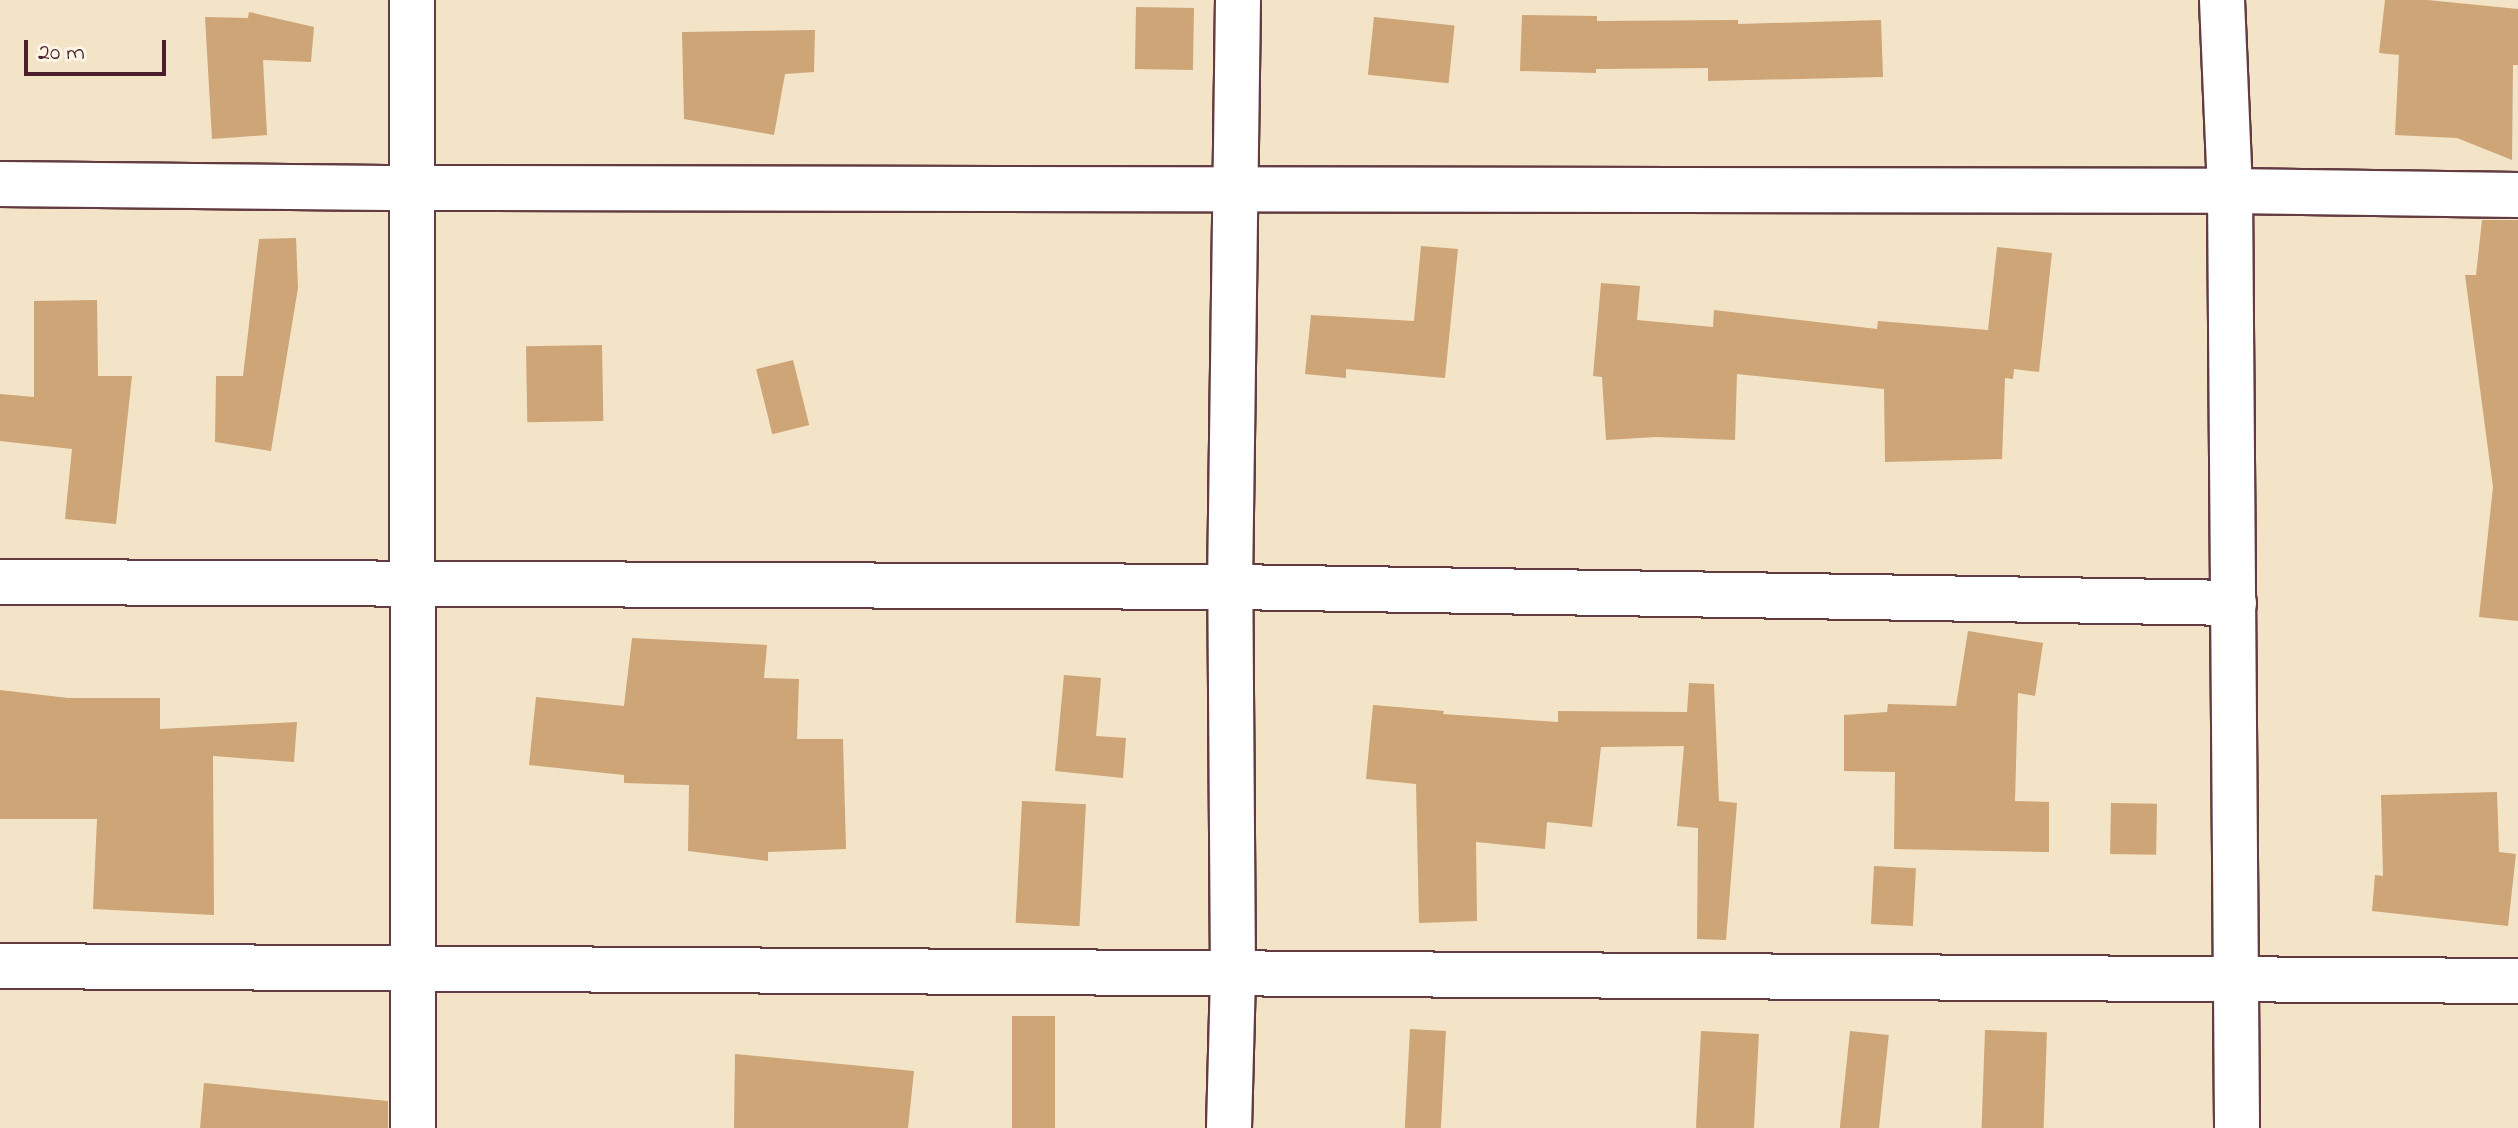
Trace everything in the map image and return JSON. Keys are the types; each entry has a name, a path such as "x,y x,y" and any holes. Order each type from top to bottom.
{"street":[{"path":"412,0 413,1128"},
{"path":"1229,1128 1233,976 1230,587 1238,0"},
{"path":"2222,0 2230,191 2237,1128"},
{"path":"0,184 411,188 2230,191 2518,195"},
{"path":"0,582 1230,587 2234,603"},
{"path":"0,966 1233,976 2518,981"}],"building":[{"path":"2385,0 2427,0 2518,9 2518,65 2513,65 2512,160 2457,138 2395,135 2399,55 2379,53"},
{"path":"1136,7 1194,8 1193,70 1135,69"},
{"path":"249,12 314,27 311,62 263,60 267,135 212,139 205,17 248,18"},
{"path":"1522,15 1597,16 1597,21 1738,20 1738,24 1881,20 1883,77 1708,81 1708,68 1596,69 1596,73 1520,71"},
{"path":"1374,17 1455,25 1448,83 1368,75"},
{"path":"815,30 814,72 785,74 774,135 684,119 682,32"},
{"path":"2482,220 2518,220 2518,621 2479,617 2493,487 2465,275 2476,275"},
{"path":"296,238 298,288 271,451 215,442 216,376 243,376 259,239"},
{"path":"1421,246 1458,249 1445,378 1346,369 1346,378 1305,374 1311,315 1414,321"},
{"path":"1997,247 2052,253 2039,372 2014,369 2013,379 2005,378 2002,459 1885,462 1884,389 1737,374 1735,440 1656,437 1606,440 1602,377 1593,376 1601,283 1640,286 1637,320 1713,327 1714,310 1877,329 1878,321 1988,330"},
{"path":"97,300 98,376 132,376 116,524 65,519 72,449 0,441 0,394 34,397 34,301"},
{"path":"602,345 603,421 527,422 526,346"},
{"path":"793,360 809,425 772,434 756,369"},
{"path":"1968,631 2043,643 2035,696 2018,693 2015,801 2049,802 2049,852 1894,849 1895,772 1844,771 1844,715 1887,712 1888,704 1956,706"},
{"path":"632,638 767,645 764,678 799,679 797,739 843,739 846,849 768,852 768,861 688,851 689,785 624,783 624,775 529,765 536,697 624,706"},
{"path":"1064,675 1101,678 1096,736 1126,738 1123,778 1055,771"},
{"path":"1689,683 1714,684 1719,801 1737,803 1726,940 1697,939 1698,828 1677,826 1684,746 1601,747 1592,827 1547,822 1545,849 1476,842 1477,921 1419,923 1416,784 1366,779 1373,705 1444,711 1443,714 1558,722 1558,711 1687,712"},
{"path":"0,690 68,698 160,698 160,729 297,722 294,762 213,756 214,915 93,909 97,819 0,819"},
{"path":"2497,792 2499,852 2516,854 2508,926 2372,911 2375,875 2383,876 2381,795"},
{"path":"1022,801 1086,804 1080,926 1016,923"},
{"path":"2111,803 2157,804 2156,855 2110,854"},
{"path":"1874,866 1916,868 1913,926 1871,924"},
{"path":"1012,1016 1055,1016 1055,1128 1012,1128"},
{"path":"1410,1029 1446,1031 1441,1128 1405,1128"},
{"path":"1985,1030 2047,1032 2044,1128 1982,1128"},
{"path":"1701,1031 1759,1034 1754,1128 1696,1128"},
{"path":"1850,1031 1889,1035 1879,1128 1840,1128"},
{"path":"735,1054 914,1071 908,1128 734,1128"},
{"path":"204,1083 388,1101 388,1128 200,1128"}]}
